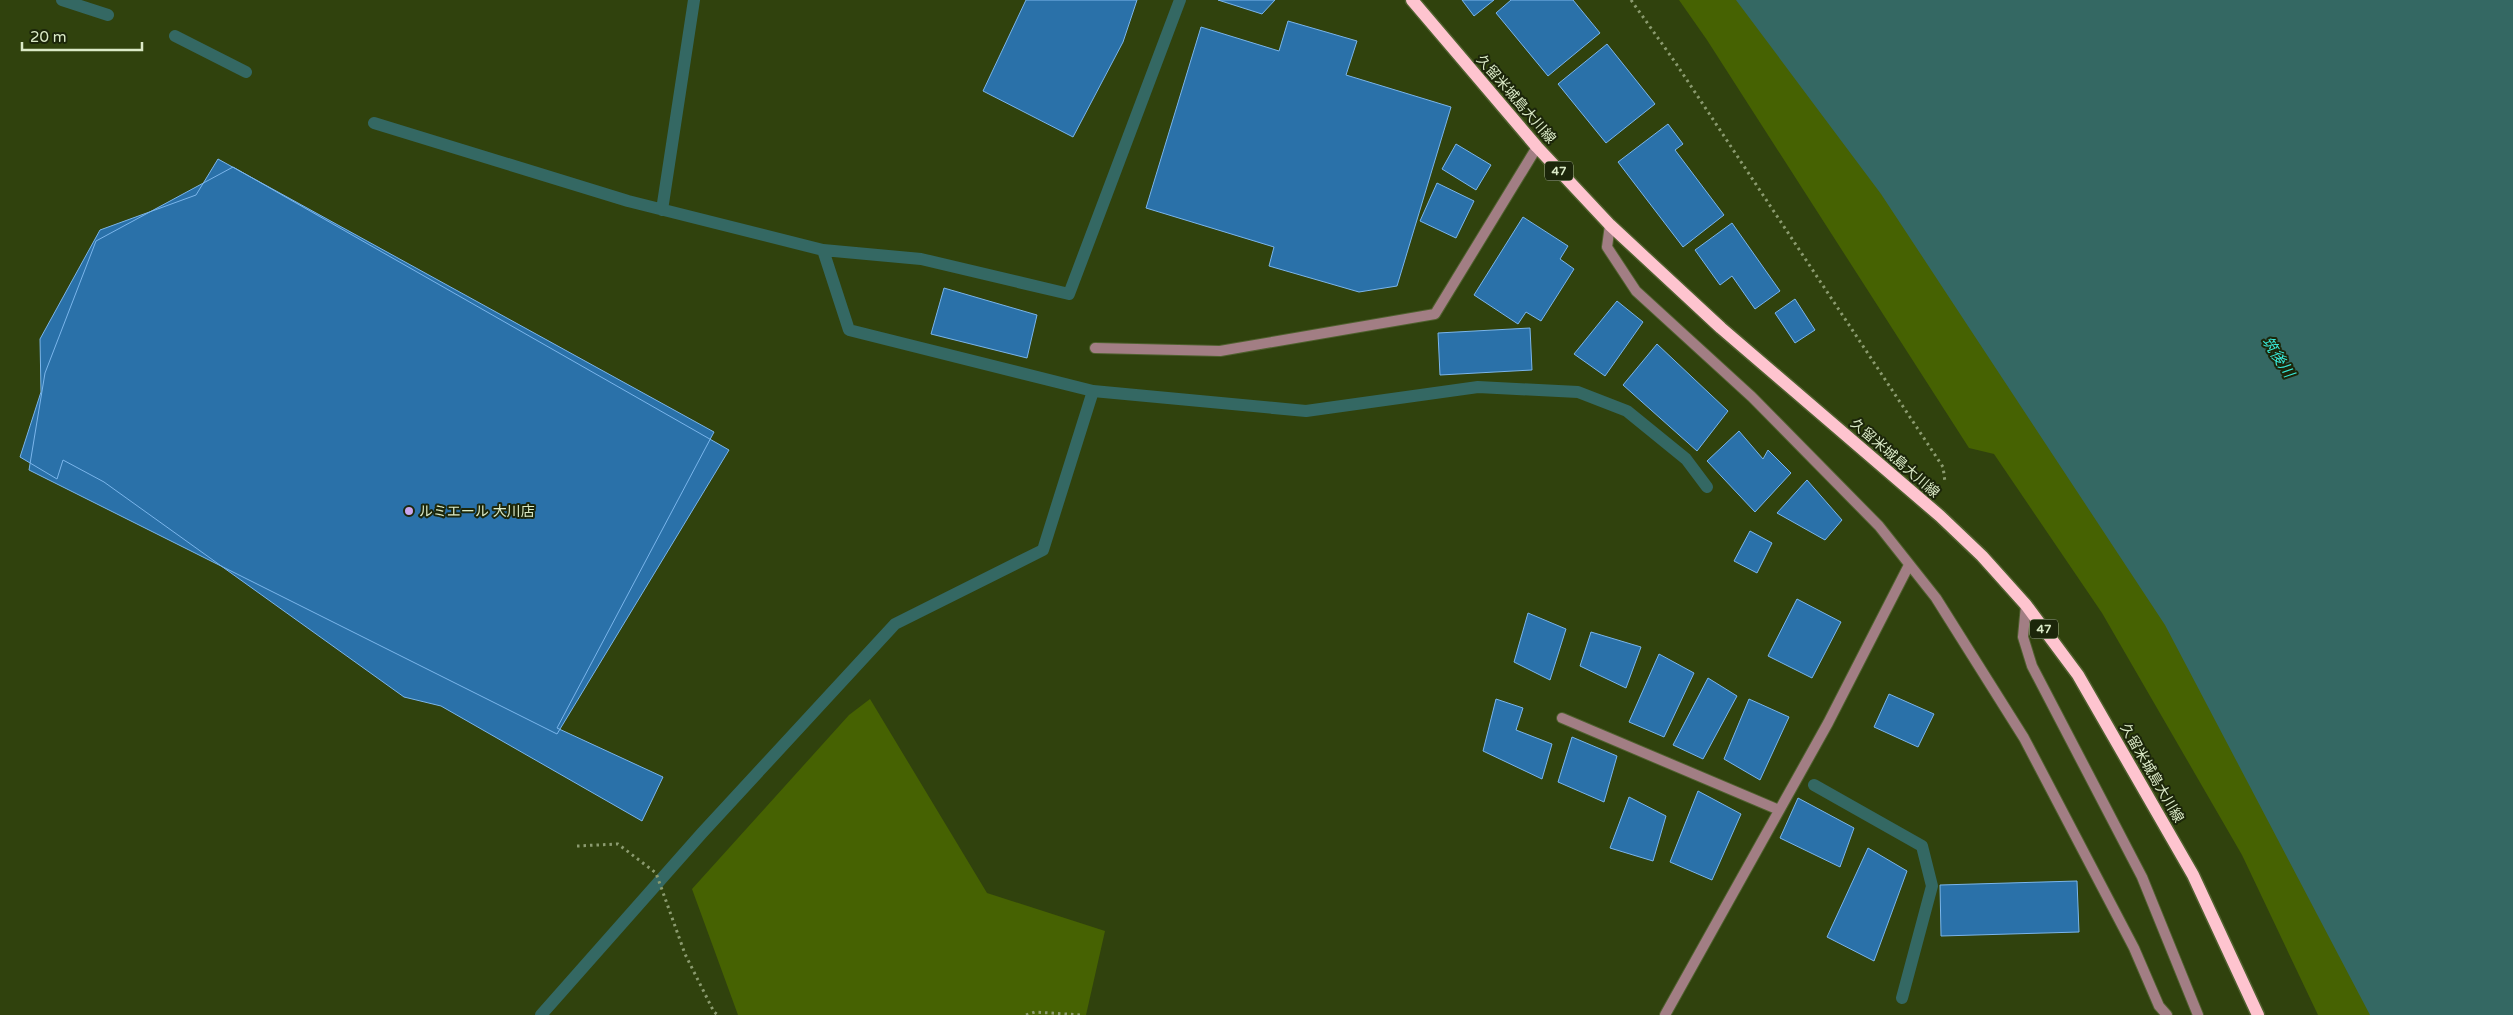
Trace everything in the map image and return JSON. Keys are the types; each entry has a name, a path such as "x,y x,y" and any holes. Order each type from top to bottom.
{"main road":[{"name":"久留米城島大川線","path":"1412,0 1537,147 1610,225 1721,328 1940,516 1982,556 2026,605 2078,675 2193,874 2258,1015"}],"street":[{"path":"1095,348 1220,351 1435,314 1537,147"},
{"path":"1610,225 1607,247 1636,291 1752,397 1879,526 1936,598 2024,738 2134,948 2159,1006 2167,1015"},
{"path":"1664,1015 1828,723 1909,566"},
{"path":"2026,605 2023,637 2032,666 2142,877 2198,1015"},
{"path":"1562,718 1779,810"}],"path":[{"path":"1631,0 1675,62 1943,467 1947,496 1940,516"},
{"path":"576,846 618,844 656,873 685,954 718,1015"},
{"path":"1026,1015 1034,1012 1081,1015"}],"green space":[{"path":"1679,0 1810,0 2425,1015 2318,1015 2242,855 2102,613 1994,454 1969,448 1707,40"},
{"path":"870,699 987,893 1105,931 1086,1015 738,1015 692,889 849,715"}],"water":[{"name":"筑後川","path":"1736,0 2513,0 2513,1015 2370,1015 2165,625 1881,194"}],"building":[{"path":"1026,0 1137,0 1123,42 1073,137 983,91"},
{"path":"1218,0 1275,0 1262,14"},
{"path":"1462,0 1494,0 1474,16"},
{"path":"1511,0 1573,0 1600,33 1548,76 1496,13"},
{"path":"1288,21 1357,41 1346,75 1451,107 1397,286 1359,292 1269,266 1274,247 1146,208 1201,27 1279,51"},
{"path":"1607,44 1655,104 1606,143 1558,84"},
{"path":"1668,124 1683,144 1675,150 1724,215 1683,247 1618,162"},
{"path":"1456,144 1491,165 1476,190 1442,169"},
{"name":"ルミエール 大川店","path":"218,159 714,432 557,728 663,777 642,821 441,706 404,697 104,482 63,460 57,479 20,457 41,392 40,339 100,230 196,195"},
{"name":"ルミエール 大川店","path":"233,167 729,450 557,734 29,470 45,373 96,241"},
{"path":"1437,183 1474,201 1456,238 1420,221"},
{"path":"1523,217 1568,246 1560,259 1574,269 1541,321 1526,312 1518,324 1474,295"},
{"path":"1732,223 1780,291 1755,309 1732,276 1720,285 1695,250"},
{"path":"944,288 1037,315 1027,358 931,334"},
{"path":"1795,299 1815,330 1795,343 1775,313"},
{"path":"1617,301 1643,322 1605,376 1574,354"},
{"path":"1530,328 1532,370 1440,375 1438,333"},
{"path":"1657,344 1728,411 1697,451 1623,385"},
{"path":"1739,431 1763,459 1768,450 1791,473 1755,512 1707,461"},
{"path":"1807,480 1842,520 1825,540 1777,513"},
{"path":"1750,531 1772,543 1757,573 1734,561"},
{"path":"1797,599 1841,622 1812,678 1768,656"},
{"path":"1528,613 1566,629 1550,680 1514,662"},
{"path":"1591,632 1641,647 1626,688 1580,666"},
{"path":"1659,654 1694,673 1664,737 1629,722"},
{"path":"1708,678 1737,696 1703,759 1673,745"},
{"path":"1889,694 1934,714 1918,747 1874,727"},
{"path":"1496,699 1523,708 1516,730 1552,744 1542,779 1483,751"},
{"path":"1749,699 1789,717 1760,780 1724,759"},
{"path":"1572,737 1617,756 1604,802 1558,782"},
{"path":"1698,791 1741,814 1712,880 1670,862"},
{"path":"1629,797 1666,816 1653,861 1610,848"},
{"path":"1798,798 1854,828 1840,867 1780,838"},
{"path":"1868,848 1907,871 1874,961 1827,937"},
{"path":"2077,881 2079,932 1941,936 1940,885"}],"waterway":[{"path":"62,0 108,15"},
{"path":"662,210 694,0"},
{"path":"823,250 921,259 1069,294 1180,0"},
{"path":"175,36 246,72"},
{"path":"374,123 628,201 823,250 849,330 1093,391 1306,411 1478,387 1578,392 1627,411 1686,459 1707,487"},
{"path":"541,1015 702,833 895,624 1043,550 1093,391"},
{"path":"1814,785 1922,846 1932,886 1902,998"}],"place":[{"name":"ルミエール 大川店","path":"409,511"}]}
